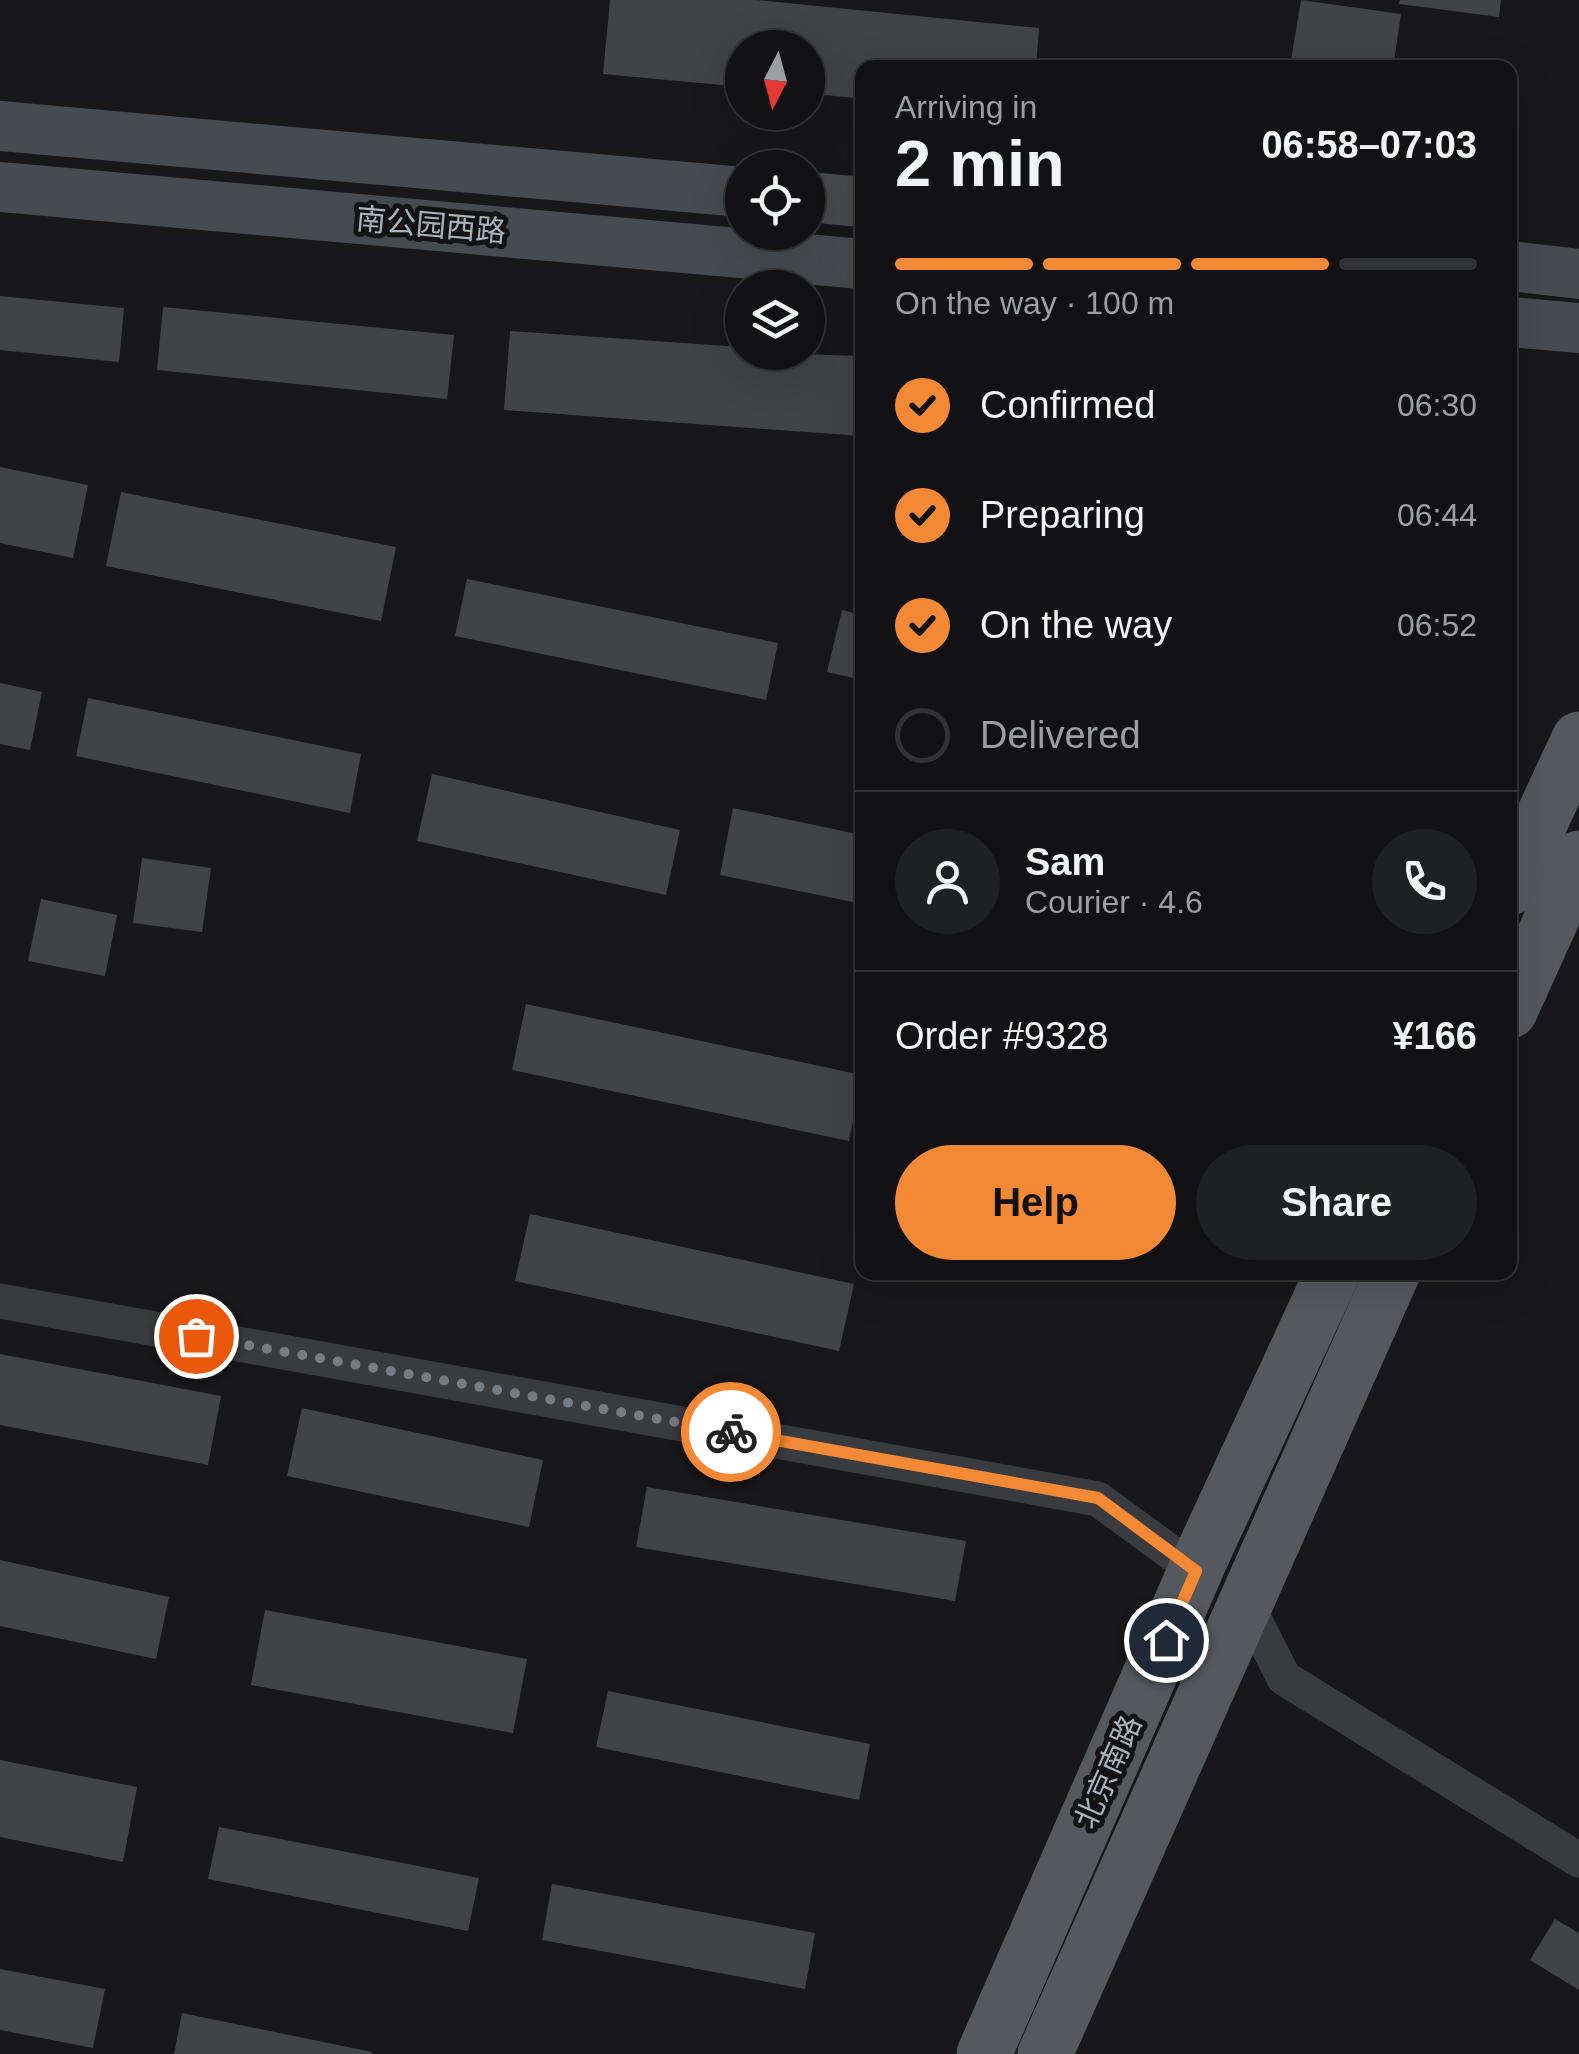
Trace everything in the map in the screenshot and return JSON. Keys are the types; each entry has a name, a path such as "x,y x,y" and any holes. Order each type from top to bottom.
{"main road":[{"name":"南公园西路","path":"0,126 725,190"},
{"name":"南公园西路","path":"0,186 855,263"},
{"path":"825,199 855,201"},
{"path":"1517,267 1579,274"},
{"path":"1517,323 1579,328"},
{"path":"1517,873 1579,739"},
{"path":"1517,996 1579,858"},
{"name":"北京南路","path":"984,2054 1196,1571 1329,1280"},
{"name":"北京南路","path":"1045,2054 1389,1280"}],"street":[{"path":"0,1301 1098,1498 1196,1571"},
{"path":"1245,1602 1284,1678 1579,1860"}],"building":[{"path":"610,0 756,0 1039,28 1037,60 855,60 855,98 825,95 825,30 725,30 725,85 603,74"},
{"path":"1301,0 1401,14 1394,60 1291,60"},
{"path":"1400,0 1501,0 1499,17 1399,4"},
{"path":"0,296 124,308 119,362 0,350"},
{"path":"163,307 454,335 447,399 157,370"},
{"path":"510,331 725,346 725,370 825,370 825,355 855,356 855,435 504,410"},
{"path":"0,467 88,485 73,558 0,543"},
{"path":"121,492 396,547 381,621 106,566"},
{"path":"467,579 778,643 766,700 455,636"},
{"path":"842,610 855,613 855,678 827,672"},
{"path":"0,683 42,692 30,750 0,744"},
{"path":"88,698 361,754 350,813 76,756"},
{"path":"432,774 680,830 666,895 417,841"},
{"path":"733,808 855,834 855,902 720,875"},
{"path":"142,858 211,868 202,932 133,923"},
{"path":"41,899 117,915 105,976 28,961"},
{"path":"526,1004 855,1074 855,1111 849,1141 512,1070"},
{"path":"530,1214 854,1284 839,1351 515,1281"},
{"path":"0,1354 221,1396 208,1465 0,1425"},
{"path":"302,1408 543,1460 529,1527 287,1476"},
{"path":"647,1487 966,1541 955,1601 636,1547"},
{"path":"0,1560 169,1597 156,1659 0,1626"},
{"path":"265,1610 527,1659 513,1733 251,1685"},
{"path":"608,1691 870,1744 859,1800 596,1747"},
{"path":"0,1760 137,1787 123,1862 0,1837"},
{"path":"219,1827 479,1878 468,1931 208,1879"},
{"path":"552,1884 815,1933 805,1989 542,1940"},
{"path":"1555,1919 1579,1933 1579,1990 1530,1960"},
{"path":"0,1969 105,1989 93,2048 0,2030"},
{"path":"182,2013 372,2052 372,2054 174,2054"}],"way so far":[{"path":"196,1336 731,1432"}],"route":[{"path":"731,1432 1098,1498 1196,1571 1166,1640"}]}
